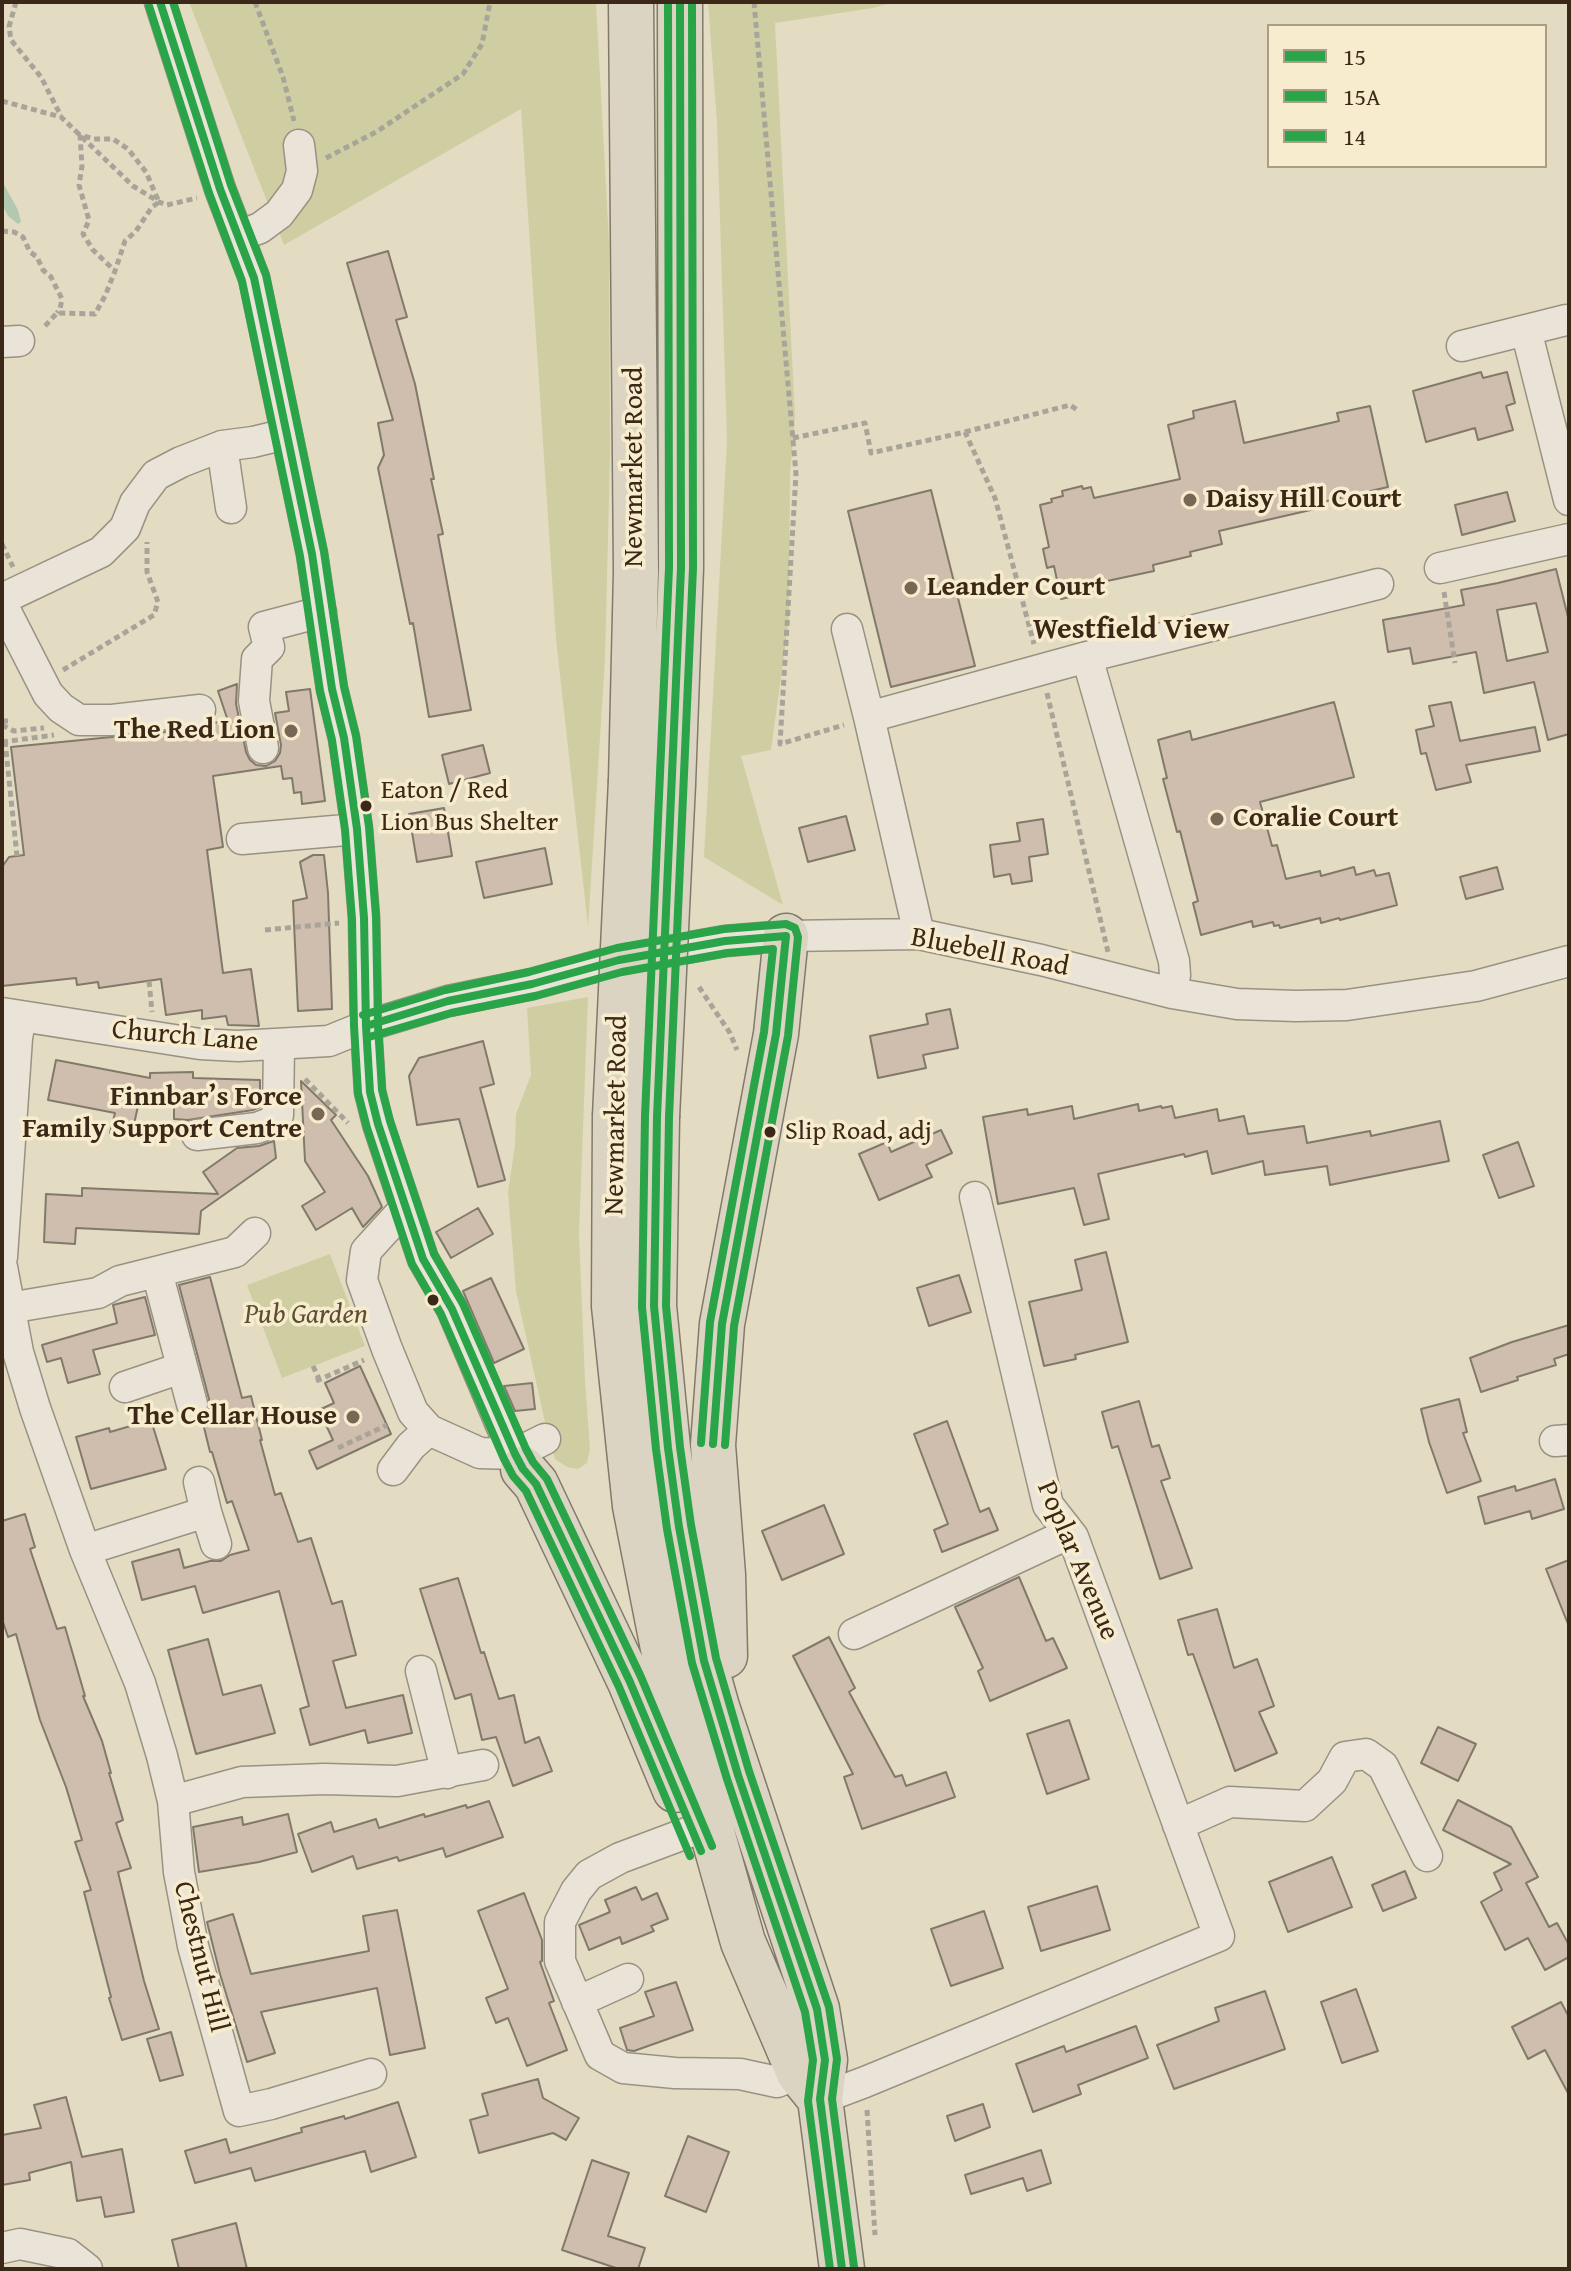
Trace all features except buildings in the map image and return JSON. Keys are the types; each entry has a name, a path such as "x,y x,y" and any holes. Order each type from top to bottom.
{"highway":[{"name":"Newmarket Road","path":"631,2 636,572 631,780 636,1116 668,1448 679,1527 704,1661 717,1707 817,2009 825,2060 810,2086"},
{"name":"Newmarket Road","path":"680,2 681,568 673,784 614,1306 635,1506 669,1679 743,1942 810,2086 842,2269"},
{"path":"717,1707 725,1689 723,1575 713,1445 722,1324 776,1034 786,936"},
{"path":"528,1454 536,1484 630,1682 692,1831 743,1942"}],"street":[{"path":"160,2 220,189 254,278 307,530 357,829 364,918 370,1092 378,1124 406,1207 423,1259 528,1454 480,1453 429,1430 413,1412 362,1280 366,1251 406,1207"},
{"path":"239,236 260,228 279,214 297,190 300,158"},
{"path":"1462,346 1566,320"},
{"path":"1526,330 1569,500"},
{"path":"200,710 112,720 79,720 48,694 2,602 101,552 125,528 135,503 156,475 222,446 286,434"},
{"path":"222,446 231,508"},
{"path":"1440,568 1569,539"},
{"path":"869,717 1087,657 1378,584"},
{"path":"263,748 254,701 257,659 269,647 264,627 321,612"},
{"path":"847,629 919,934"},
{"path":"1087,657 1174,961 1172,993"},
{"path":"242,839 357,829"},
{"name":"Bluebell Road","path":"366,1026 448,1001 532,984 619,960 725,941 786,936 919,934 1172,993 1237,1004 1347,1005 1476,986 1569,961"},
{"path":"2,1257 17,1038 11,1015"},
{"name":"Church Lane","path":"11,1015 200,1044 279,1045 329,1041 366,1026"},
{"path":"197,1135 257,1128 270,1123 278,1115 279,1045"},
{"name":"Poplar Avenue","path":"577,2002 600,2055 623,2068 740,2074 810,2086 865,2082 1219,1936 1070,1533 1048,1505 975,1197"},
{"path":"9,1308 98,1293 120,1281 157,1272 245,1242"},
{"name":"Chestnut Hill","path":"2,1267 18,1352 35,1408 85,1550 140,1683 173,1801 179,1872 227,2114 371,2074"},
{"path":"157,1272 192,1404"},
{"path":"125,1387 181,1368"},
{"path":"393,1470 411,1446 429,1430"},
{"path":"199,1482 216,1544"},
{"path":"85,1550 206,1512"},
{"path":"854,1634 1070,1533"},
{"path":"421,1671 447,1773"},
{"path":"1178,1825 1230,1802 1305,1806 1332,1781 1345,1757 1366,1754 1383,1766 1427,1856"},
{"path":"173,1801 242,1782 324,1779 397,1781 483,1765"},
{"path":"628,1979 577,2002 560,1961 560,1922 576,1891 589,1875 620,1858 692,1831"},
{"path":"2,2248 20,2244 68,2254 87,2269"}],"path":[{"path":"16,2 9,27 11,40 41,77 61,117 133,186 167,205 190,201"},
{"path":"255,2 283,77 300,158 376,132 463,74 482,44 490,2"},
{"path":"754,2 796,474 780,744 869,717"},
{"path":"2,101 61,117"},
{"path":"80,135 113,139 128,149 146,172 159,202"},
{"path":"80,135 82,166 79,185 89,220 83,234 103,262 115,271"},
{"path":"57,313 95,314 125,241 159,202"},
{"path":"2,231 23,237 30,252 51,277 62,299 60,309 45,326"},
{"path":"793,438 865,423 872,455 966,434 1070,405 1079,411"},
{"path":"44,682 154,615 158,602 147,572 147,537"},
{"path":"1440,568 1455,663"},
{"path":"4,722 14,731 44,728"},
{"path":"17,856 4,741 61,734"},
{"path":"265,930 328,925 364,918"},
{"path":"696,984 724,1023 740,1056"},
{"path":"295,1070 355,1129"},
{"path":"313,1366 318,1380 387,1349"},
{"path":"338,1448 387,1425"},
{"path":"865,2082 875,2238"}],"green space":[{"path":"189,2 596,2 609,242 610,456 605,659 588,927 556,639 521,109 284,245"},
{"path":"708,2 895,2 775,23 795,416 790,475 789,619 771,750 741,756 783,905 704,857 727,441 717,123"},
{"path":"588,997 579,1235 590,1449 587,1463 578,1469 567,1467 555,1459 545,1422 516,1291 508,1192 516,1114 531,1075 527,1008"},
{"name":"Pub Garden","path":"330,1254 365,1346 282,1378 247,1285"}],"shaded area":[{"path":"2,181 18,210 21,222 18,224 8,216 2,204"}],"transit line":[{"name":"15","path":"160,2 220,189 254,278 312,554 357,829 364,918 370,1092 378,1124 423,1259 452,1309 515,1454 536,1484 630,1682 701,1851"},
{"name":"14","path":"173,2 231,185 266,275 324,552 369,827 376,917 382,1090 390,1121 434,1254 463,1304 526,1449 547,1479 641,1677 712,1846"},
{"name":"15A","path":"668,2 669,568 645,1116 642,1307 667,1529 692,1663 727,1779 805,2012 813,2060 808,2101 830,2269"},
{"name":"15","path":"680,2 681,568 657,1117 654,1306 679,1527 704,1661 738,1775 817,2009 825,2060 820,2099 842,2269"},
{"name":"14","path":"692,2 693,568 669,1117 666,1306 691,1525 716,1658 749,1771 829,2007 837,2059 832,2099 854,2267"},
{"name":"15A","path":"149,6 209,193 242,281 300,556 345,830 352,919 358,1093 367,1128 412,1264 441,1314 504,1459 526,1491 619,1687 690,1856"},
{"name":"14","path":"363,1015 445,990 529,972 617,948 724,929 786,924 795,928 798,937 788,1036 734,1326 725,1445"},
{"name":"15","path":"366,1026 448,1001 532,984 619,960 725,941 786,936 776,1034 722,1324 713,1444"},
{"name":"15A","path":"369,1037 451,1013 535,996 622,972 727,953 773,949 764,1032 710,1322 701,1443"}],"place":[{"name":"Daisy Hill Court","path":"1190,500"},
{"name":"Leander Court","path":"911,588"},
{"name":"The Red Lion","path":"291,731"},
{"name":"Eaton / Red Lion Bus Shelter","path":"366,806"},
{"name":"Coralie Court","path":"1217,819"},
{"name":"Finnbar’s Force Family Support Centre","path":"318,1114"},
{"name":"Slip Road, adj","path":"770,1132"},
{"name":"The Cellar House","path":"353,1417"}],"district":[{"name":"Westfield View","path":"1131,630"}]}
